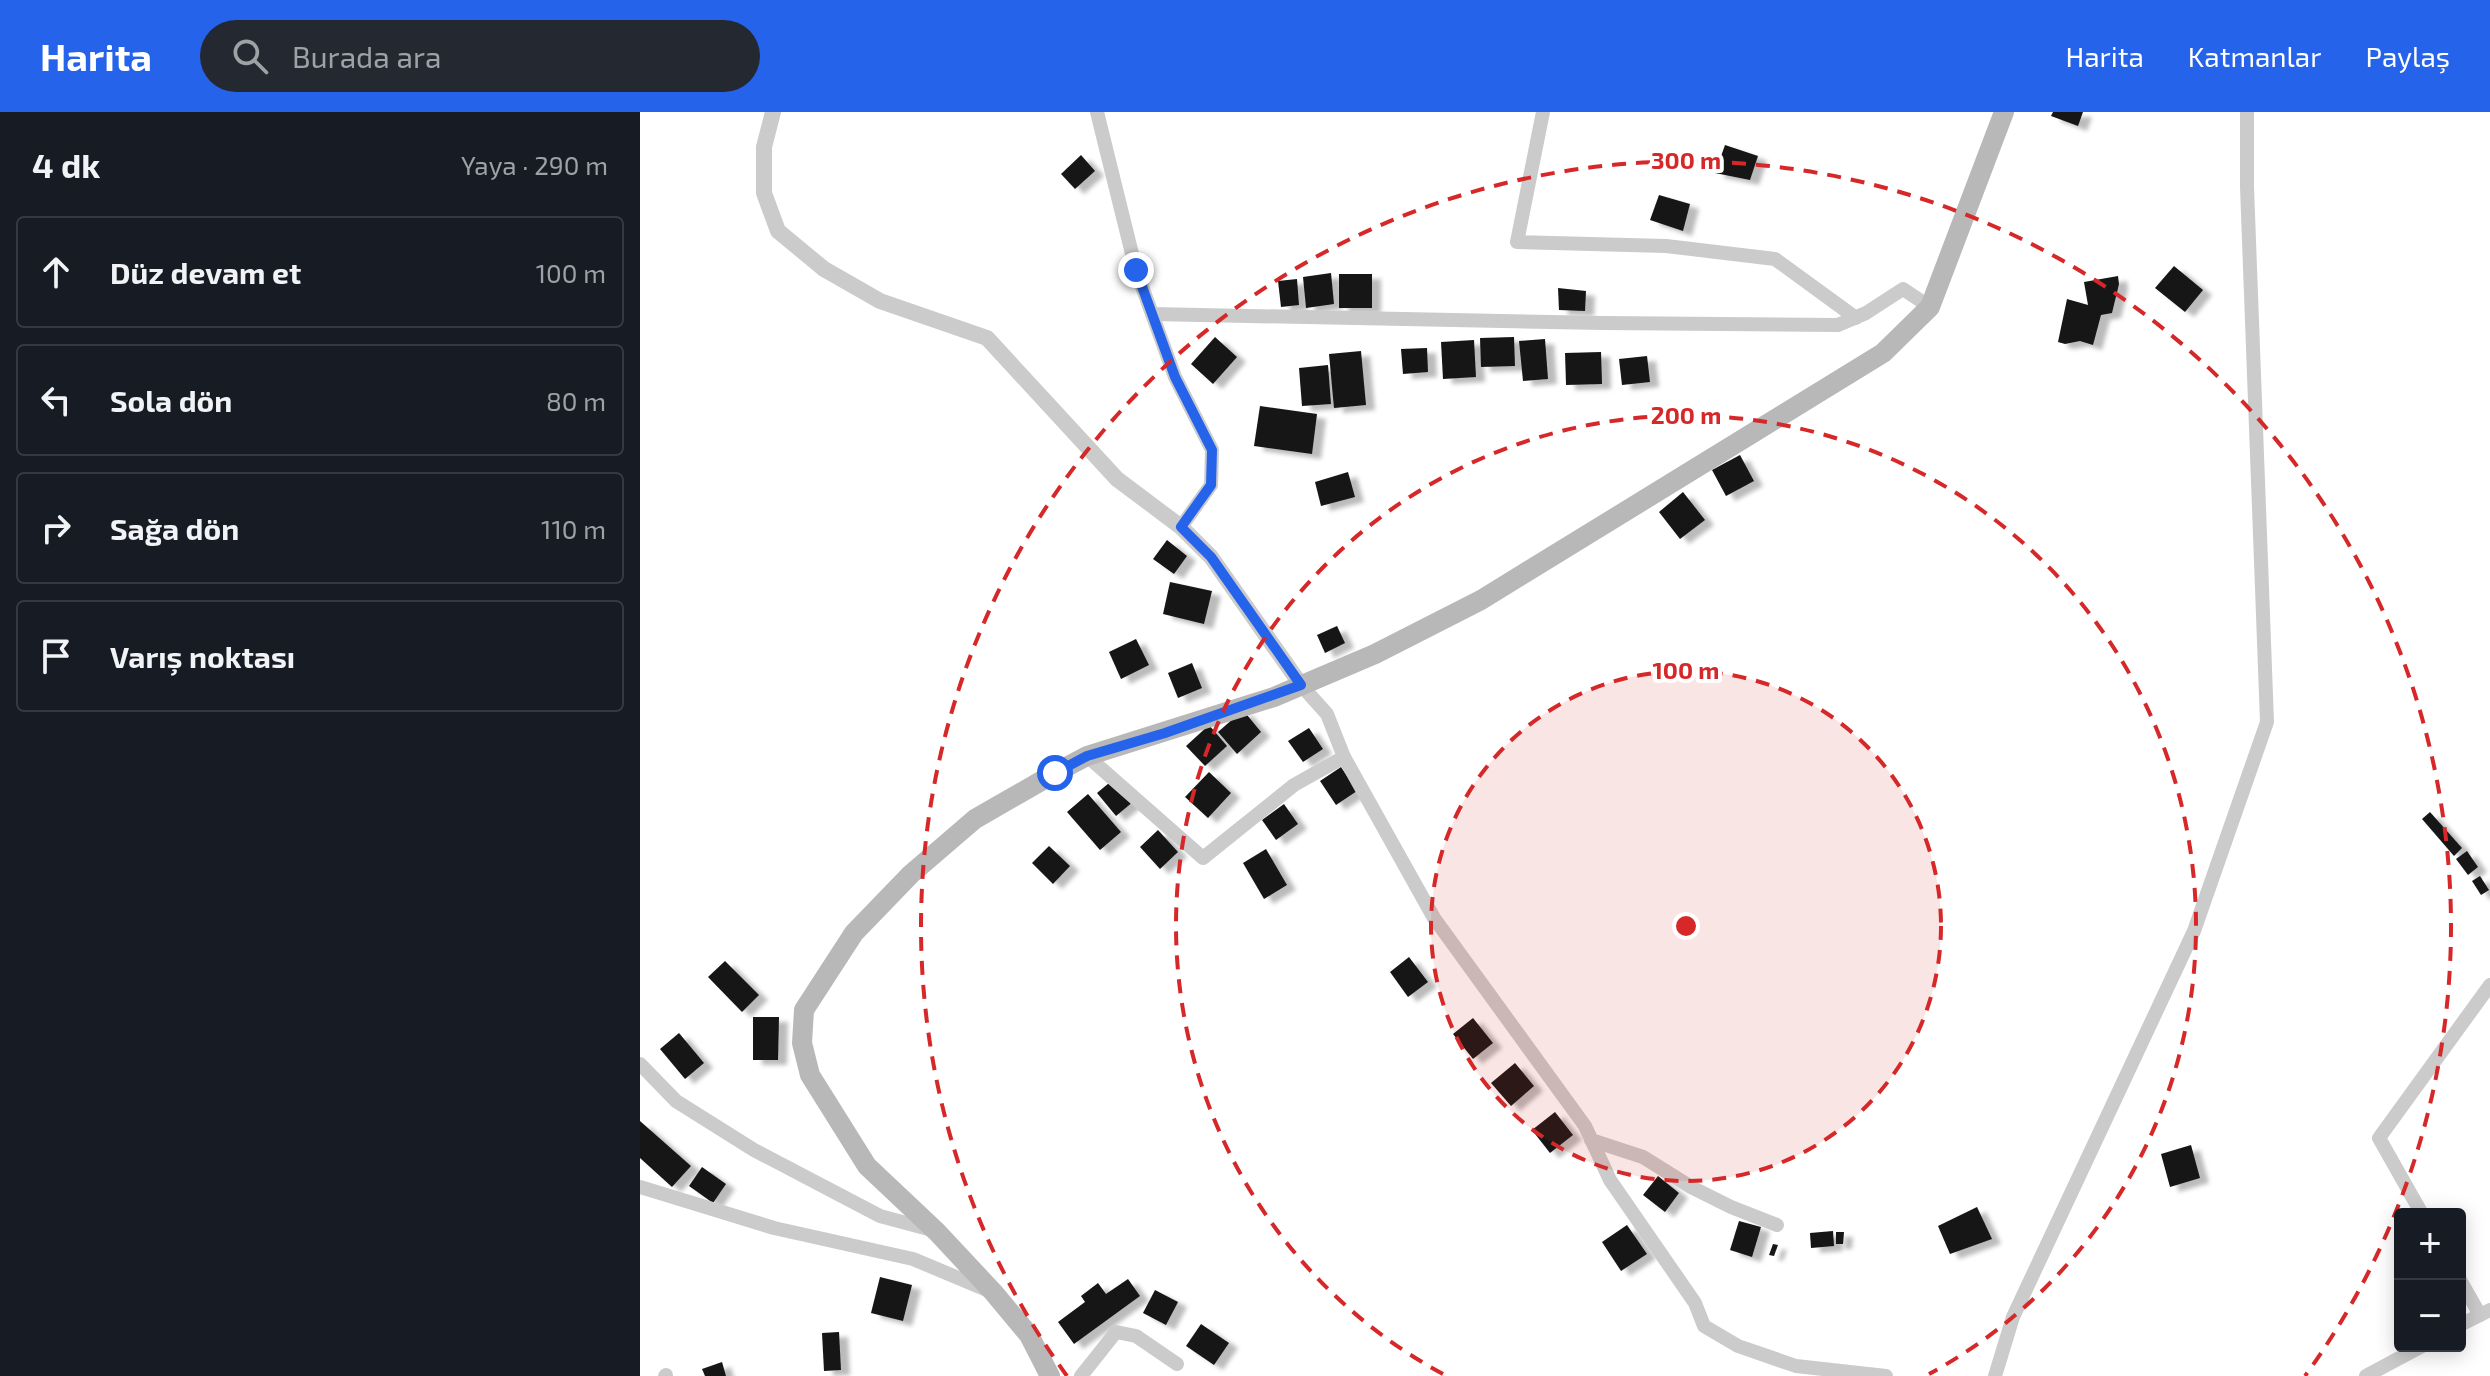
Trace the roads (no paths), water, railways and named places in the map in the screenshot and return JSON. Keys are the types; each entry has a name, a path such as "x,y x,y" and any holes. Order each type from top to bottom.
{"main road":[{"path":"1050,1376 1029,1335 994,1293 937,1232 867,1166 810,1075 802,1043 804,1010 854,933 911,874 975,819 1087,756 1165,733 1301,685 1375,654 1481,600 1883,353 1930,307 2004,112"}],"street":[{"path":"773,112 764,147 764,193 778,231 824,269 880,301 987,338 1117,479 1181,527 1211,557 1301,685 1327,714 1344,757 1434,918 1585,1126 1610,1180 1695,1303 1704,1326 1738,1346 1796,1366 1886,1376"},
{"path":"1097,112 1136,270 1175,377 1212,450 1211,485 1181,527"},
{"path":"1543,112 1517,242 1666,246 1775,259 1856,318"},
{"path":"1995,1376 2013,1317 2194,931 2267,722 2247,187 2247,112"},
{"path":"1152,314 1838,325 1856,318 1903,289 1930,307"},
{"path":"1087,756 1203,858 1294,785 1344,757"},
{"path":"2419,1208 2379,1138 2490,985"},
{"path":"640,1064 676,1101 754,1150 880,1216 937,1232"},
{"path":"1591,1140 1643,1157 1691,1187 1777,1225"},
{"path":"640,1187 774,1228 913,1259 994,1293"},
{"path":"2466,1288 2485,1312 2466,1322"},
{"path":"1081,1376 1116,1332 1136,1336 1177,1364"},
{"path":"2366,1376 2411,1352"}]}
